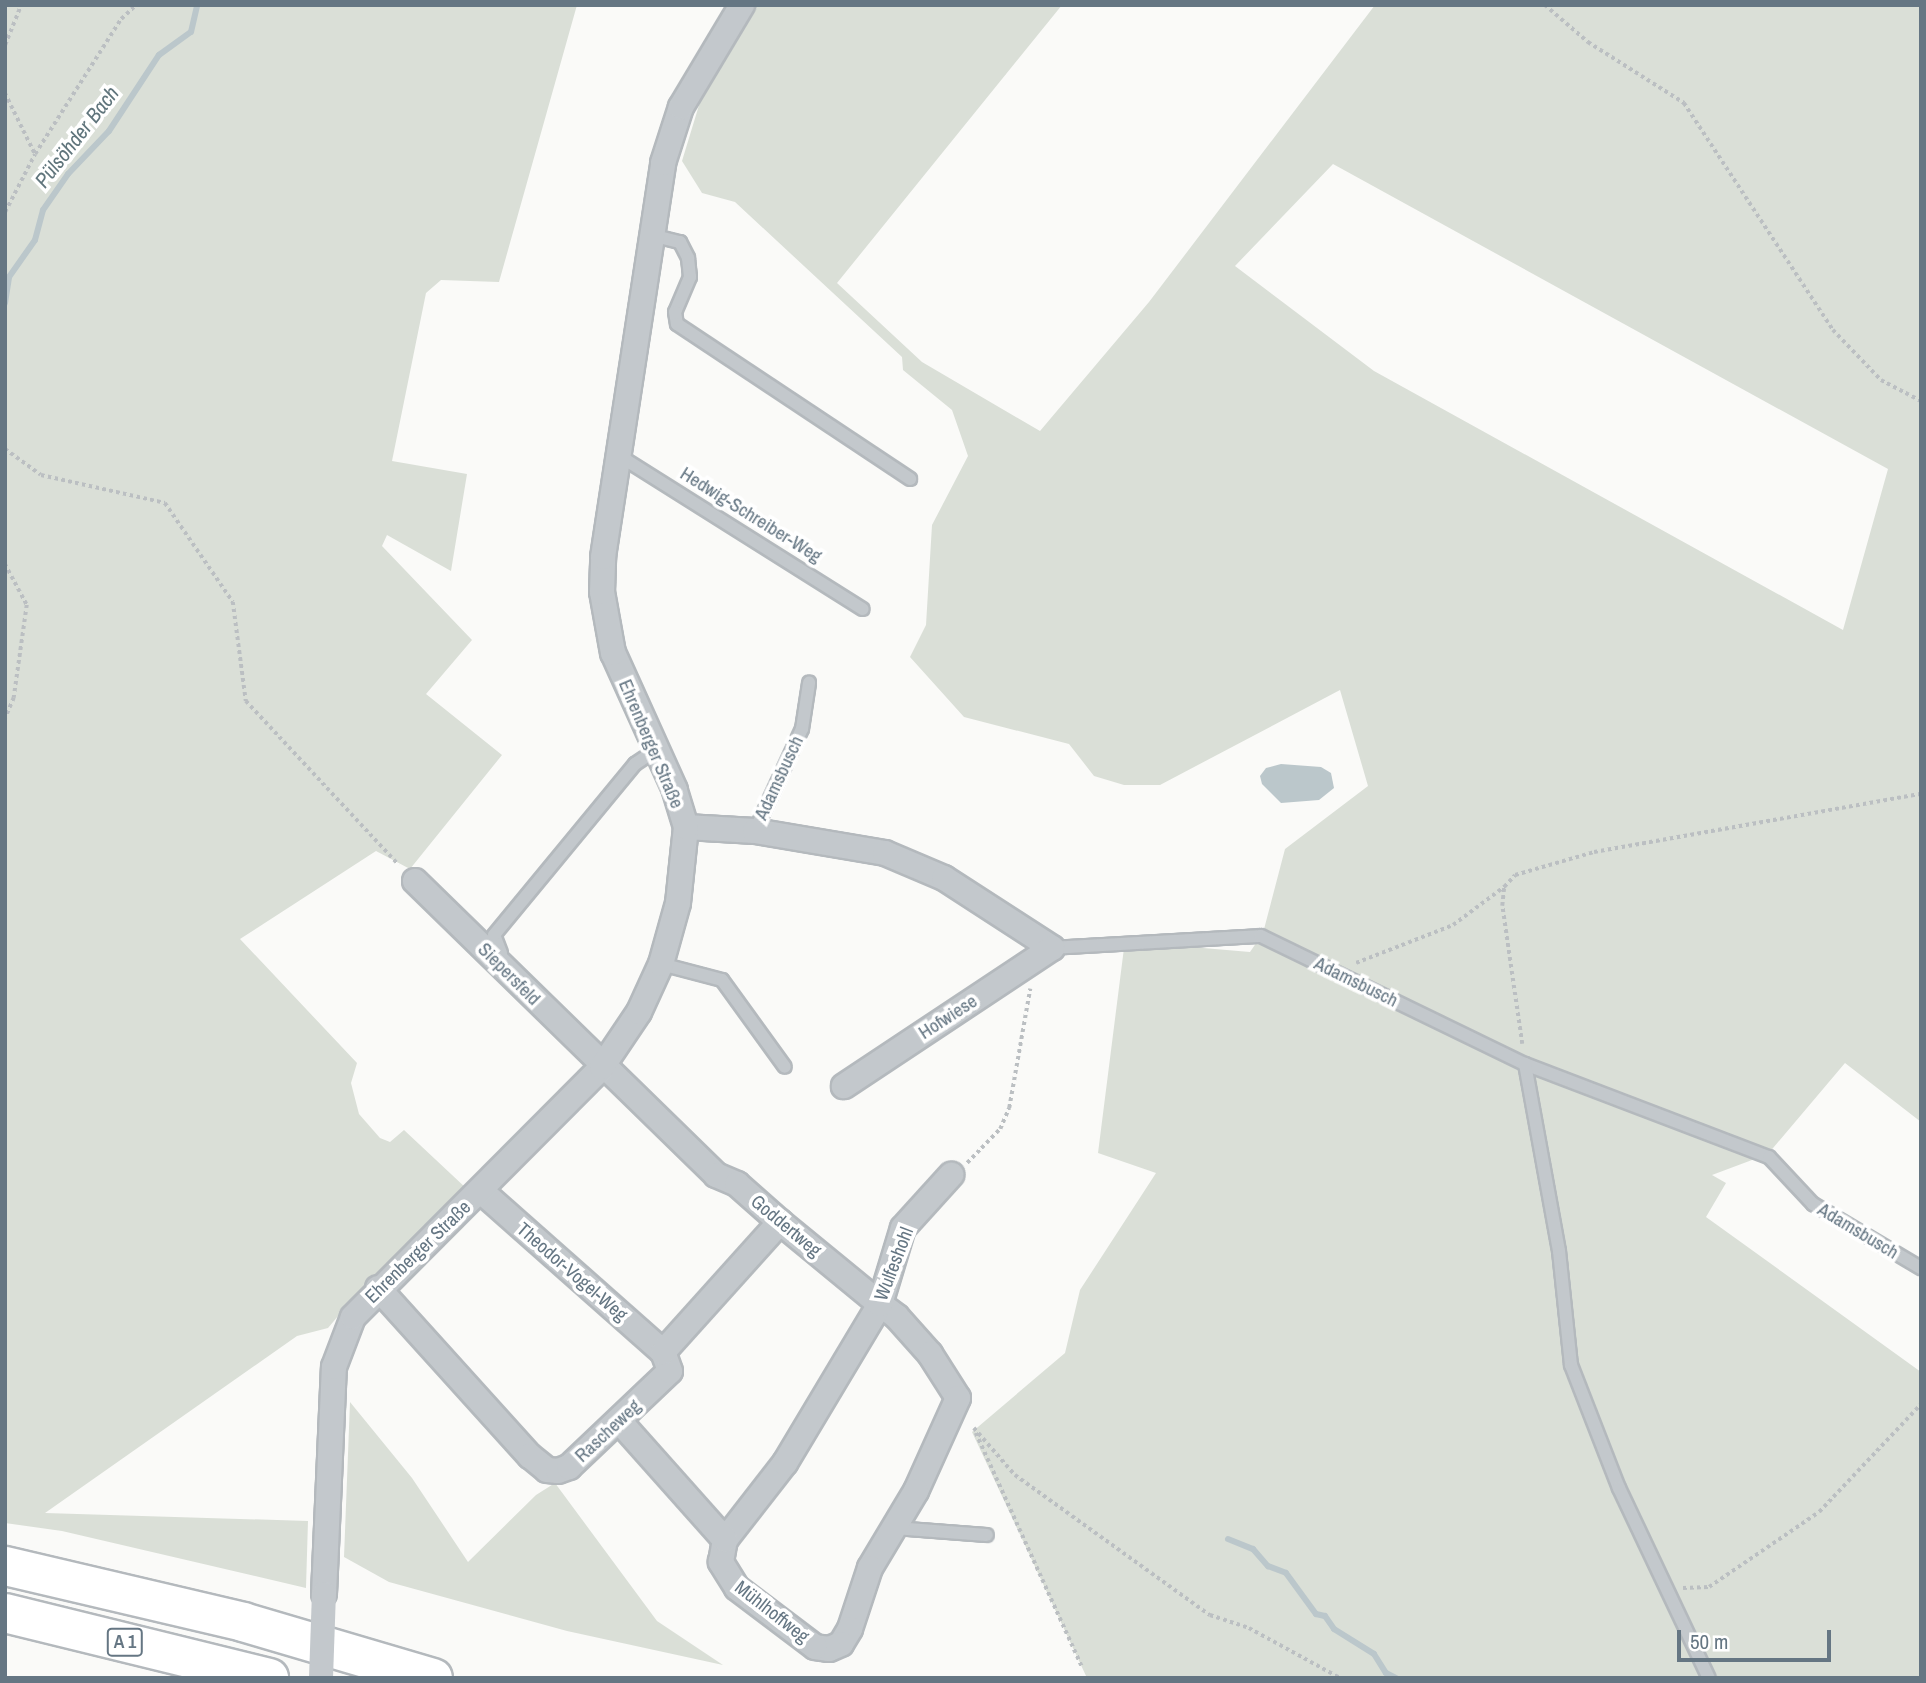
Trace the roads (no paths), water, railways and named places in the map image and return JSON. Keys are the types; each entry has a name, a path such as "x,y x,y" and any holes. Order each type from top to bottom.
{"highway":[{"name":"A 1","path":"5,1566 243,1622 433,1678"},
{"name":"A 1","path":"5,1613 269,1678"}],"street":[{"name":"Ehrenberger Straße","path":"321,1678 334,1367 353,1317 602,1067 639,1012 661,964 678,903 686,827 657,749 619,671 605,618 603,556 663,163 681,107 742,5"},
{"name":"Adamsbusch","path":"686,827 755,831 885,853 944,878 1052,948"},
{"name":"Siepersfeld","path":"415,881 602,1067"},
{"name":"Hofwiese","path":"844,1086 1052,948"},
{"name":"Goddertweg","path":"602,1067 716,1175 737,1184 880,1304 930,1354 958,1398"},
{"name":"Wulfeshohl","path":"725,1540 785,1463 880,1304 904,1228 951,1174"},
{"name":"Theodor-Vogel-Weg","path":"481,1191 663,1352"},
{"path":"663,1352 780,1222"},
{"name":"Rascheweg","path":"379,1288 547,1470 569,1467 620,1422 670,1371 663,1352"},
{"name":"Mühlhoffweg","path":"725,1540 721,1562 737,1588 815,1647 828,1649 841,1644 850,1629 870,1568 894,1528 958,1398"},
{"path":"620,1422 725,1540"}],"lane":[{"path":"651,236 680,242 688,258 690,277 674,312 677,324 910,479"},
{"name":"Hedwig-Schreiber-Weg","path":"618,454 863,609"},
{"name":"Adamsbusch","path":"755,831 802,729 809,683"},
{"path":"602,1067 582,1032 493,941 635,764 657,749"},
{"name":"Adamsbusch","path":"1052,948 1261,936 1525,1064 1769,1157 1812,1204 1921,1268"},
{"path":"661,964 722,981 785,1067"},
{"path":"1525,1064 1559,1251 1571,1364 1619,1488 1709,1678"},
{"path":"894,1528 988,1535"}],"waterway":[{"name":"Pülsöhder Bach","path":"5,303 9,277 35,240 43,210 68,174 109,131 159,55 191,32 197,5"},
{"path":"1228,1539 1253,1549 1268,1566 1286,1573 1316,1614 1325,1616 1334,1629 1374,1654 1386,1673 1396,1678"}]}
